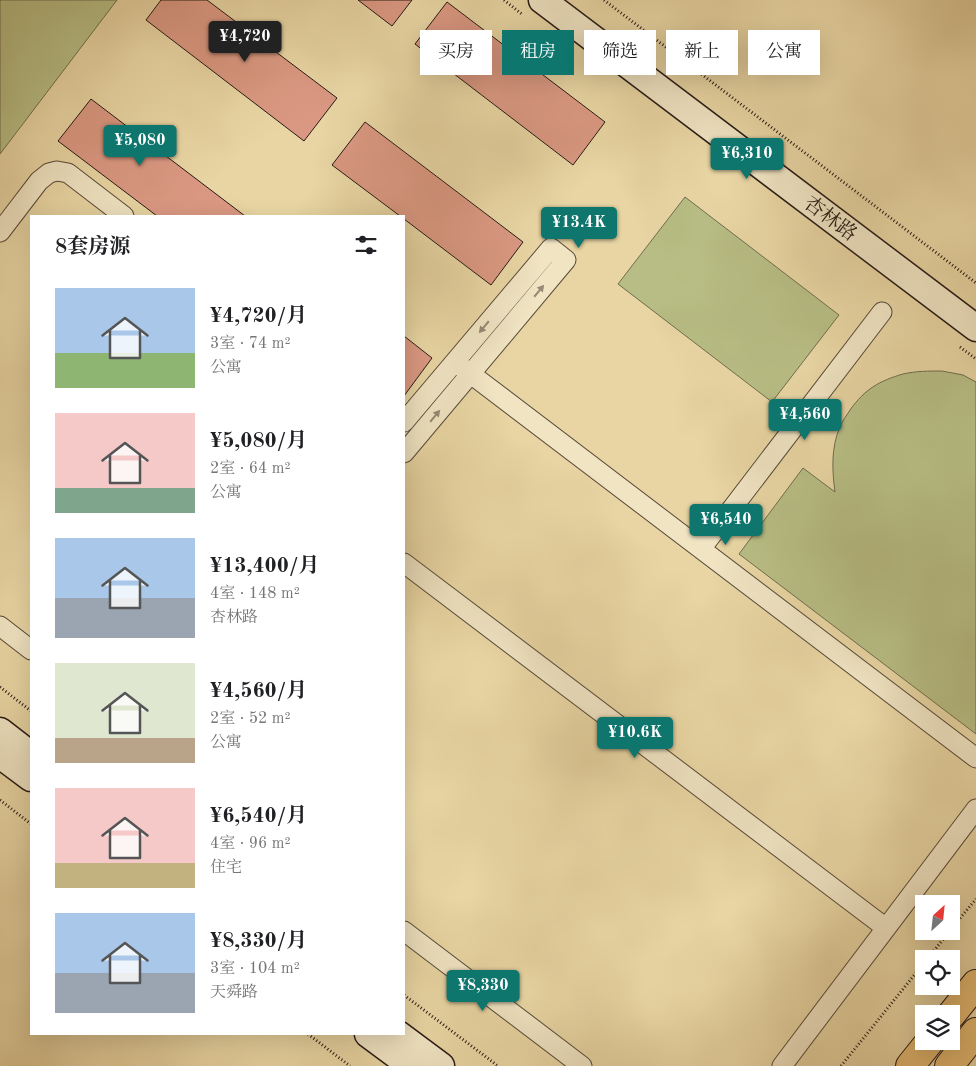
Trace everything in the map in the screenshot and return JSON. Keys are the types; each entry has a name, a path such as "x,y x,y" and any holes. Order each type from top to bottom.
{"main road":[{"path":"959,1005 976,984"},
{"path":"949,1066 976,1032"},
{"path":"910,1066 923,1050"}],"street":[{"name":"杏林路","path":"542,0 976,328"},
{"name":"杏林路","path":"565,0 976,310"},
{"path":"0,232 39,181 49,173 57,171 68,173 123,215"},
{"path":"405,421 551,248 566,260 470,373 410,434 405,450"},
{"path":"701,549 882,312"},
{"path":"455,362 976,758"},
{"path":"405,564 886,928"},
{"path":"0,626 30,649"},
{"path":"0,731 30,754"},
{"path":"0,755 30,777"},
{"path":"782,1066 976,809"},
{"path":"405,932 582,1066"},
{"path":"369,1035 410,1066"},
{"path":"399,1035 441,1066"}],"path":[{"path":"604,0 976,283"},
{"path":"0,687 30,710"},
{"path":"0,800 30,823"},
{"path":"960,918 976,898"},
{"path":"934,950 942,940"},
{"path":"841,1066 915,974"},
{"path":"405,996 498,1066"},
{"path":"309,1035 350,1066"}],"green space":[{"path":"0,0 117,0 0,154"},
{"path":"685,197 839,315 772,402 618,284"},
{"path":"942,371 963,375 976,382 976,734 739,554 803,468 835,492 833,459 837,435 850,410 867,391 880,383 903,374"}],"building":[{"path":"161,0 207,0 337,98 304,141 146,20"},
{"path":"358,0 412,0 392,26"},
{"path":"447,2 484,30 426,30"},
{"path":"492,36 502,44 502,75 543,75 605,122 573,165 455,75 492,75"},
{"path":"420,37 420,48 415,44"},
{"path":"91,99 244,215 156,215 58,141"},
{"path":"365,122 523,242 491,285 405,220 405,215 399,215 332,165"},
{"path":"405,337 432,358 405,395"}]}
